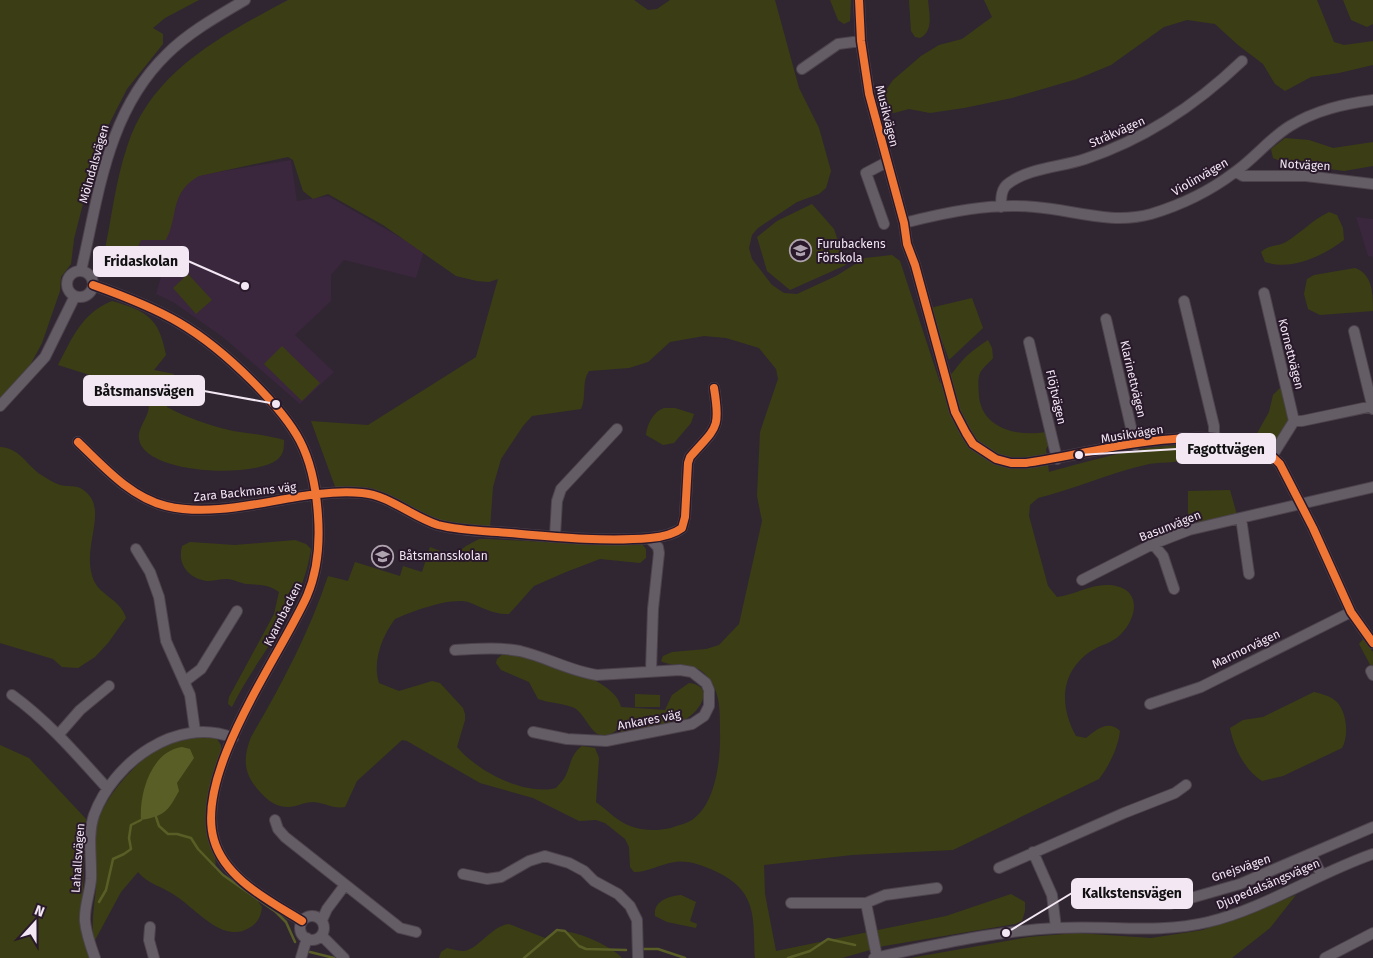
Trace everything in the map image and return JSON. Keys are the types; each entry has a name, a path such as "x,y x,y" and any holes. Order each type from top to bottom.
{"street":[{"name":"Mölndalsvägen","path":"81,270 111,143 133,96 167,54 184,40 244,0"},
{"name":"Musikvägen","path":"859,0 861,41 868,94 907,236 916,258 915,265 955,412 973,444 996,459 1011,463 1057,459 1166,440 1214,438 1236,440 1260,448 1280,464 1352,612 1373,643"},
{"path":"802,69 838,44 861,41"},
{"name":"Stråkvägen","path":"1001,207 1002,193 1007,183 1025,175 1086,159 1138,138 1170,121 1221,80 1242,60"},
{"name":"Violinvägen","path":"904,224 946,212 1001,207 1039,208 1093,218 1137,217 1177,206 1208,190 1236,172 1288,127 1308,116 1348,104 1373,100"},
{"path":"884,224 866,174 887,162"},
{"name":"Notvägen","path":"1236,172 1243,176 1306,176 1373,184"},
{"path":"81,270 91,277 93,286 86,295 75,296 69,292 67,282 72,273 81,270"},
{"name":"Kvarnbacken","path":"93,286 168,315 199,334 240,369 276,404 290,422 306,454 317,496 319,550 308,594 257,686 233,738 217,782 211,807 211,826 214,841 222,858 237,878 302,921"},
{"name":"Kornettvägen","path":"1264,293 1294,421"},
{"path":"0,406 44,357 75,296"},
{"path":"1184,301 1212,416 1214,438"},
{"name":"Klarinettvägen","path":"1106,319 1135,445"},
{"path":"1272,456 1294,421 1373,407 1354,330"},
{"name":"Flöjtvägen","path":"1029,342 1057,459"},
{"name":"Zara Backmans väg","path":"78,442 125,485 149,500 164,506 204,510 317,496 352,493 369,494 421,519 448,527 555,536 648,538 667,535 682,528 686,510 688,463 690,457 716,427 717,405 714,388"},
{"path":"555,536 557,501 561,489 616,429"},
{"name":"Basunvägen","path":"1082,580 1153,544 1189,530 1373,487"},
{"path":"1240,518 1249,574"},
{"path":"648,538 658,547 659,553 653,609 651,671"},
{"path":"1153,544 1163,556 1174,589"},
{"path":"136,549 155,585 166,641 190,695 195,731"},
{"path":"184,682 201,669 237,611"},
{"name":"Marmorvägen","path":"1150,704 1201,687 1352,612"},
{"name":"Ankares väg","path":"455,650 498,648 521,651 597,675 680,670 701,677 709,690 709,706 704,716 684,727 606,741 566,739 533,732"},
{"path":"58,734 80,710 109,686"},
{"path":"12,695 35,712 58,734 107,788"},
{"name":"Lahallsvägen","path":"95,958 85,916 91,881 91,826 107,788 139,756 159,742 195,731 217,732 233,738"},
{"path":"999,868 1175,793 1186,785"},
{"path":"275,820 278,829 285,837 345,885 400,928 416,932"},
{"name":"Gnejsvägen","path":"1117,903 1170,904 1240,884 1373,827"},
{"path":"1033,852 1052,895 1056,928"},
{"path":"1311,854 1321,874"},
{"name":"Djupedalsängsvägen","path":"875,958 1006,933 1056,928 1156,930 1209,922 1231,916 1321,874 1373,854"},
{"path":"463,874 486,879 501,877 529,861 545,856 569,862 584,871 594,881 618,894 630,906 637,920 638,958"},
{"path":"322,920 312,916 302,921 301,932 307,938 314,940 322,936 325,928 322,920 328,908 345,885"},
{"path":"791,902 866,903 885,895 937,888"},
{"path":"866,903 875,958"},
{"path":"150,927 149,940 154,958"},
{"path":"1325,958 1373,933"},
{"path":"322,936 344,958"},
{"path":"301,958 307,938"}],"shaded area":[{"path":"0,0 199,0 165,18 153,28 163,34 163,44 127,89 105,132 92,168 74,239 71,264 61,277 60,291 42,343 27,371 0,400"},
{"path":"288,0 634,0 648,10 657,9 670,0 775,0 799,88 819,128 831,171 826,188 819,194 797,202 758,228 752,235 749,248 752,259 772,285 784,293 797,294 836,276 865,258 892,255 900,261 940,383 968,355 988,340 992,348 993,358 982,369 979,376 979,397 982,408 987,417 995,423 1014,432 1046,432 1051,441 1046,449 1049,472 1142,449 1199,445 1203,449 1192,458 1149,464 1121,471 1038,498 1030,505 1029,516 1048,586 1057,597 1096,586 1109,585 1127,591 1132,596 1134,603 1131,619 1121,634 1081,659 1068,679 1065,701 1070,724 1076,736 1086,738 1098,729 1107,726 1120,731 1112,756 1099,779 953,850 852,855 764,865 765,894 776,951 946,916 1011,894 1025,902 1022,921 1015,924 884,946 842,958 755,958 753,918 750,907 739,887 729,879 706,867 685,862 670,863 645,871 634,872 630,867 629,847 625,839 605,823 596,820 579,821 533,798 480,783 407,741 402,740 357,781 345,807 314,802 284,807 267,799 255,786 246,767 248,745 294,658 321,597 328,576 348,581 355,562 400,576 403,566 422,572 430,547 453,556 479,539 581,544 642,544 646,549 646,558 640,563 600,559 566,572 534,586 509,614 493,612 468,602 452,601 411,612 395,619 382,641 377,675 379,683 399,691 432,681 440,683 463,708 465,714 457,747 476,765 502,779 530,788 543,790 556,788 565,777 573,756 578,749 582,746 595,748 599,758 596,802 617,818 635,828 650,830 671,828 692,820 707,803 712,792 718,767 720,715 717,693 710,679 694,667 661,661 663,656 672,652 706,649 719,645 739,624 762,521 757,496 760,432 778,379 776,369 759,348 726,338 704,336 670,342 648,362 629,368 589,371 585,380 584,399 581,409 532,416 501,459 493,487 490,528 430,519 372,488 360,487 337,492 311,421 368,425 476,357 498,279 489,282 456,276 383,225 328,194 313,199 303,191 293,160 288,157 199,176 183,190 179,197 166,240 141,240 126,276 109,269 103,259 116,188 127,147 138,120 153,97 171,76 192,58 239,27"},
{"path":"830,0 851,0 850,21 844,24 838,20"},
{"path":"909,0 928,0 929,26 920,38 915,37 911,31"},
{"path":"984,0 1317,0 1334,42 1344,45 1373,41 1373,65 1311,77 1285,91 1275,84 1263,64 1215,24 1187,20 1164,27 1111,65 1077,79 1012,98 964,108 930,113 909,109 894,113 884,110 882,96 893,80 921,56 939,45 962,39 992,17"},
{"path":"1343,0 1373,0 1373,24 1367,27 1351,20"},
{"path":"1285,138 1309,140 1333,148 1373,142 1373,166 1344,171 1285,163 1273,158 1271,149"},
{"path":"291,160 297,201 328,196 424,251 416,278 344,260 331,275 331,301 295,335 334,372 300,404 224,338 173,302 156,294 163,270 133,262 141,238 177,182 198,175"},
{"name":"Furubackens Förskola","path":"812,204 834,229 846,265 790,290 767,271 757,237 777,221"},
{"path":"1329,212 1337,215 1343,228 1344,240 1317,256 1296,263 1285,265 1265,262 1261,252 1264,249 1286,242"},
{"path":"1356,217 1373,219 1373,257 1368,256"},
{"path":"1355,268 1361,271 1369,280 1373,311 1320,315 1308,309 1304,294 1307,279 1314,275"},
{"path":"188,274 212,300 196,314 173,288"},
{"path":"972,298 983,328 949,360 930,308"},
{"path":"112,301 143,313 150,318 160,332 166,355 154,370 174,374 168,387 167,407 216,427 284,440 281,456 267,465 227,471 203,470 180,466 160,460 146,451 139,439 139,435 149,407 137,390 58,365 79,327 101,306"},
{"path":"282,346 320,383 302,401 264,364"},
{"path":"1281,387 1290,422 1269,449 1259,443 1255,437 1269,412 1273,395"},
{"path":"664,408 675,408 694,414 691,423 674,443 663,445 646,435 651,419"},
{"path":"0,447 19,454 37,472 53,482 60,485 77,487 91,497 95,517 90,568 97,586 116,602 126,618 95,657 78,668 62,667 53,659 0,643"},
{"path":"1230,490 1237,515 1188,525 1188,491"},
{"path":"295,540 306,544 311,549 306,572 289,613 232,707 228,704 229,697 274,614 279,592 267,586 246,584 229,579 207,581 195,577 183,565 181,559 182,546 190,542 235,545"},
{"path":"1363,639 1373,652 1373,670 1359,644"},
{"path":"505,652 553,663 589,677 605,686 616,696 621,707 665,710 672,695 689,683 697,685 704,694 699,707 682,721 677,719 675,723 623,734 617,730 608,735 601,735 591,728 578,710 538,699 529,682 501,670 496,663 497,659"},
{"path":"1314,692 1332,698 1343,712 1346,737 1342,748 1283,776 1262,781 1241,758 1230,728 1243,720 1263,717"},
{"path":"635,694 660,695 660,707 635,707"},
{"path":"206,736 217,739 221,745 221,754 207,800 205,819 207,834 216,864 215,869 257,900 262,907 259,919 249,928 239,932 229,932 210,923 176,896 146,880 138,872 121,892 94,942 95,840 97,824 108,799 140,762 164,744 176,739"},
{"path":"0,745 29,758 86,819 81,933 90,958 0,958"},
{"path":"182,747 190,749 194,758 177,783 179,791 165,811 156,817 141,820 142,798 149,775 162,756 171,750"},
{"path":"681,895 696,902 690,921 697,924 696,928 667,922 655,916 659,903 667,898"},
{"path":"1296,895 1270,928 1232,958 910,958 1029,937 1077,933 1151,938 1203,930"},
{"path":"509,924 545,938 562,931 581,935 610,948 622,958 439,958 441,952 447,948 462,951 470,949 496,929"}],"waterway":[{"path":"156,817 159,826 168,834 177,834 191,838 198,849 223,875 276,912 286,922 295,942"},
{"path":"99,902 106,890 113,859 131,849 129,838 131,825 141,820"},
{"path":"524,958 557,930 565,931 579,946 586,949 626,950"},
{"path":"788,958 810,951 828,939 855,945"},
{"path":"641,949 658,949 685,958"},
{"path":"310,952 334,958"}],"cycle path":[{"path":"859,0 861,41 869,94 904,223 907,244 915,265 955,412 973,444 996,459 1011,463 1053,459 1159,440 1195,438 1229,440 1258,448 1280,464 1313,528 1351,612 1373,643"},
{"path":"93,285 160,312 179,322 215,347 252,381 280,412 291,426 307,457 316,494 318,516 319,537 314,576 307,596 260,682 228,749 216,782 211,813 214,840 228,866 250,888 302,921"},
{"path":"78,442 118,480 141,496 166,506 190,510 214,509 338,492 362,493 382,498 438,525 456,528 580,539 650,538 667,535 682,528 685,517 688,463 690,457 711,433 716,420 714,388"}],"place":[{"name":"Furubackens Förskola","path":"801,251"},
{"name":"Fridaskolan","path":"245,286"},
{"name":"Båtsmansvägen","path":"276,404"},
{"name":"Fagottvägen","path":"1079,455"},
{"name":"Båtsmansskolan","path":"383,556"},
{"name":"Kalkstensvägen","path":"1006,933"}]}
